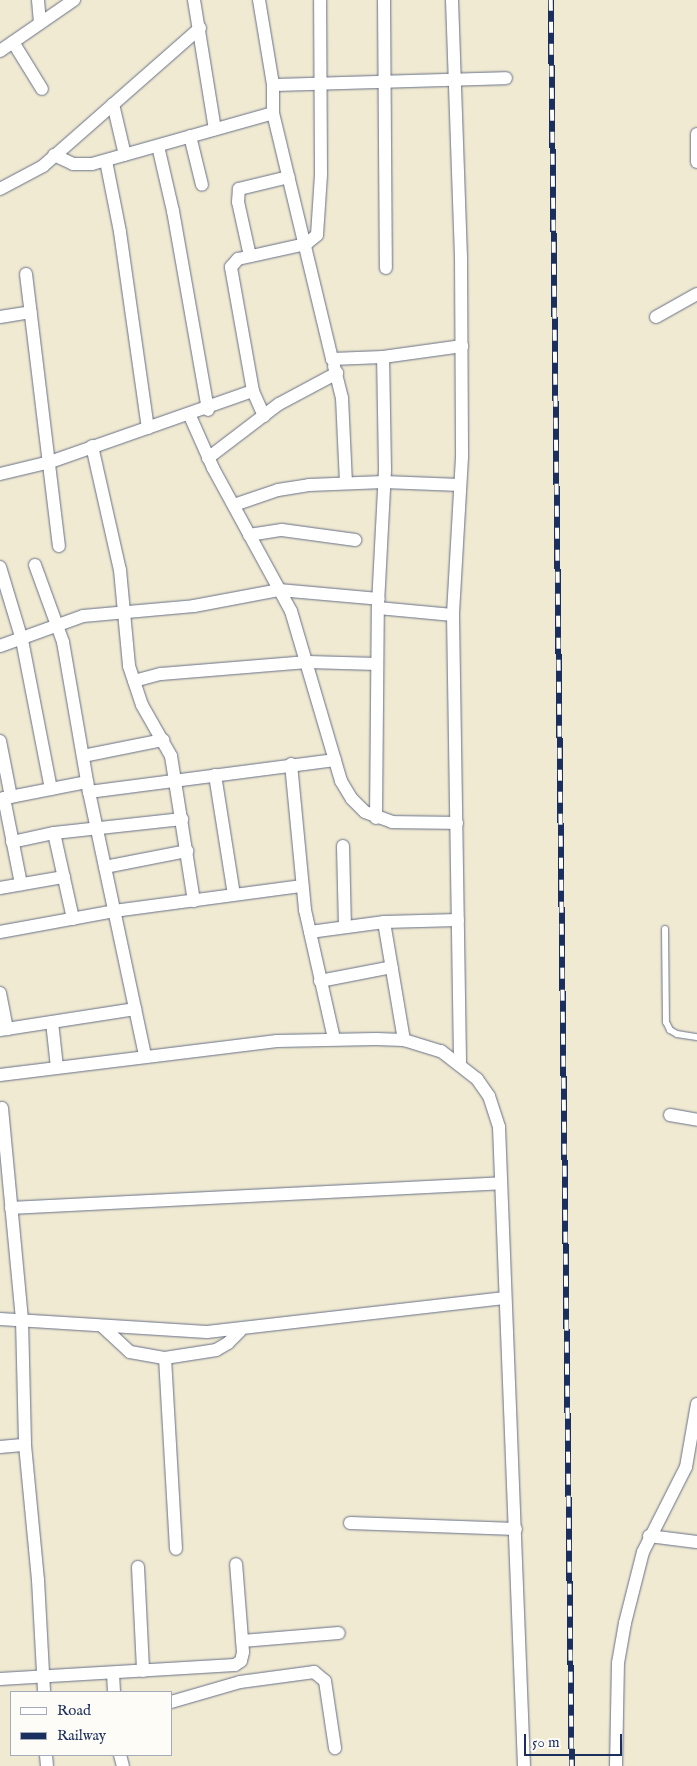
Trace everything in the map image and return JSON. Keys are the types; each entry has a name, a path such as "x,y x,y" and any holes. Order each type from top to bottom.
{"street":[{"path":"38,0 40,23"},
{"path":"0,51 74,0"},
{"path":"194,0 215,129"},
{"path":"260,0 273,85 273,112 332,359 337,373 345,435 346,483"},
{"path":"264,416 253,391 231,274 233,262 250,256 306,244 312,241 319,228 320,0"},
{"path":"384,0 386,268"},
{"path":"452,0 462,346 460,485 453,615 460,1064"},
{"path":"0,190 31,175 200,28"},
{"path":"13,42 42,89"},
{"path":"273,85 320,81 506,78"},
{"path":"113,104 125,155"},
{"path":"54,155 82,165 158,146 273,112"},
{"path":"697,134 697,162"},
{"path":"190,136 202,185"},
{"path":"158,146 173,211 208,410"},
{"path":"106,160 122,240 148,428"},
{"path":"250,256 238,202 238,189 289,177"},
{"path":"26,274 59,546"},
{"path":"656,317 697,294"},
{"path":"0,317 31,312"},
{"path":"332,359 383,356 462,346"},
{"path":"376,818 377,664 384,482 383,356"},
{"path":"208,458 264,416 337,373"},
{"path":"0,474 50,462 92,446 208,410 253,391"},
{"path":"190,416 208,458 291,611 308,662 335,760 352,799 376,818 392,822 457,823"},
{"path":"92,446 120,570 134,680 142,705 171,756 194,901"},
{"path":"234,505 278,490 346,483 384,482 460,485"},
{"path":"249,535 282,530 355,540"},
{"path":"34,565 57,625 68,668 88,787 145,1055"},
{"path":"0,567 22,640 51,789"},
{"path":"0,646 22,640 83,616 194,606 279,590 316,590 379,604 453,615"},
{"path":"134,680 161,674 308,662 377,664"},
{"path":"83,756 163,740"},
{"path":"0,741 5,798 21,884"},
{"path":"5,798 51,789 176,780 291,764 335,760"},
{"path":"291,764 302,886 320,981 334,1039"},
{"path":"215,775 234,895"},
{"path":"12,842 54,833 182,819"},
{"path":"54,833 73,919"},
{"path":"342,846 344,927"},
{"path":"104,867 187,851"},
{"path":"0,888 64,877"},
{"path":"0,932 114,911 302,886"},
{"path":"310,932 384,922 458,920"},
{"path":"384,922 404,1040"},
{"path":"320,981 392,967"},
{"path":"0,993 4,1030 135,1009"},
{"path":"52,1022 57,1066"},
{"path":"0,1075 57,1066 277,1040 334,1039 404,1040 440,1051 460,1064 477,1079 495,1111 500,1183 516,1529 524,1766"},
{"path":"2,1108 22,1320 25,1445 38,1580 44,1691"},
{"path":"670,1115 697,1120"},
{"path":"11,1208 500,1183"},
{"path":"0,1319 207,1332 240,1330 424,1306 505,1298"},
{"path":"102,1326 130,1352 164,1358 216,1350 228,1344 240,1330"},
{"path":"164,1358 176,1549"},
{"path":"616,1766 618,1663 625,1623 649,1536 686,1467 697,1404"},
{"path":"0,1447 25,1445"},
{"path":"350,1523 516,1529"},
{"path":"649,1536 697,1542"},
{"path":"0,1679 113,1674 235,1665 241,1661 242,1641 236,1564"},
{"path":"138,1567 143,1672"},
{"path":"242,1641 340,1634"},
{"path":"172,1702 240,1682 314,1672 325,1680 335,1748"},
{"path":"113,1674 114,1691"}],"lane":[{"path":"665,929 666,1022 670,1030 677,1034 697,1037"}],"railway":[{"path":"551,0 572,1766"}]}
